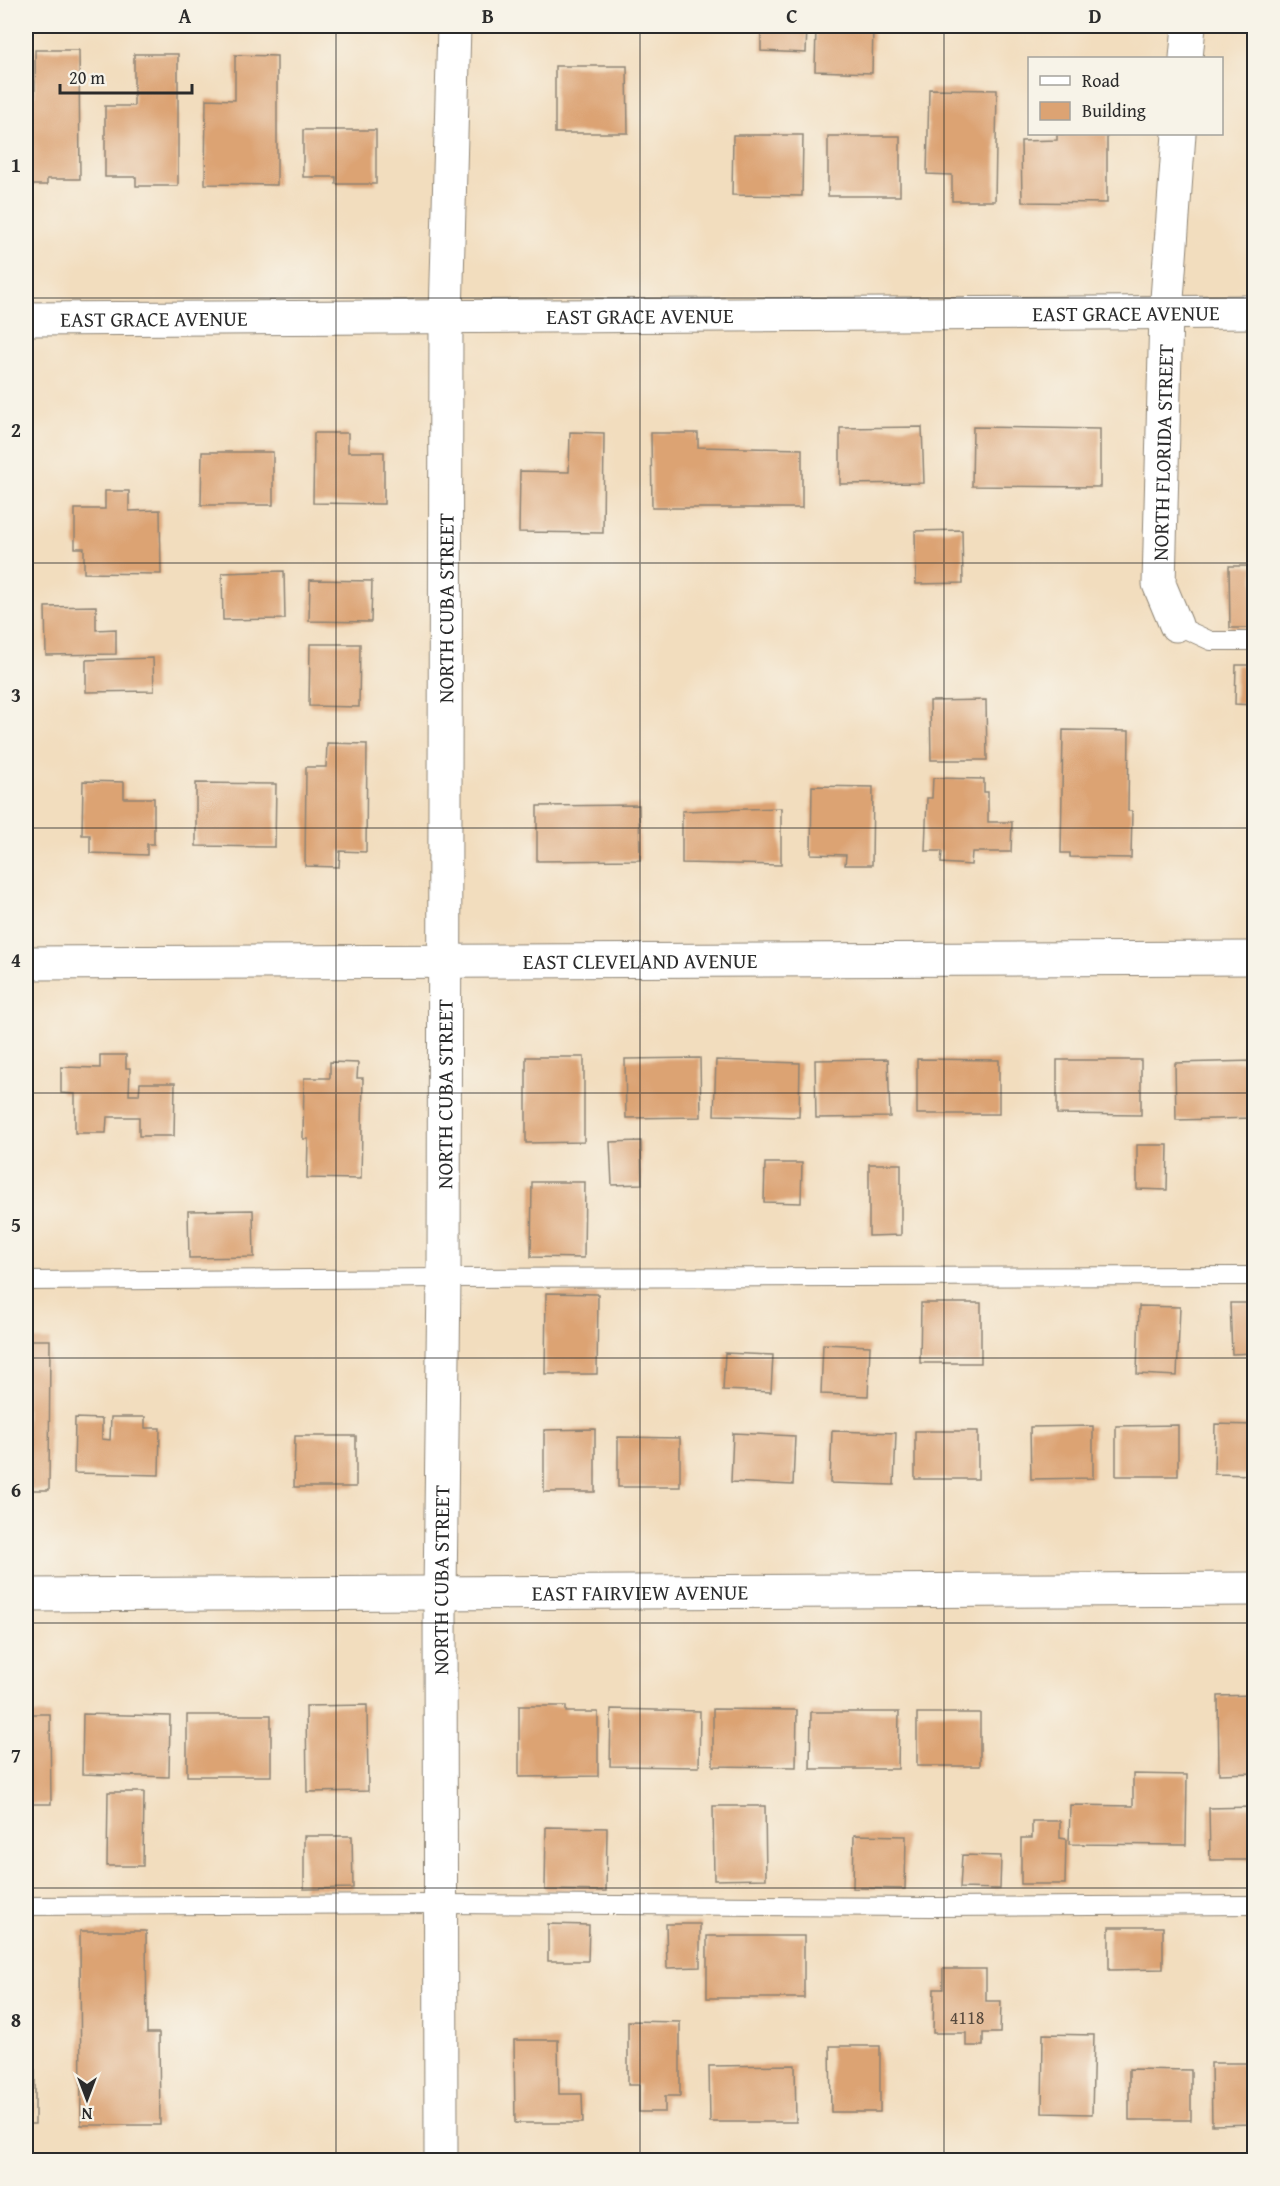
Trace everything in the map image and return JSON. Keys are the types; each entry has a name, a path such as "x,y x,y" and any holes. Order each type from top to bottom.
{"street":[{"name":"NORTH CUBA STREET","path":"441,2160 440,1593 444,1278 446,316 454,26"},
{"path":"1186,57 1189,26"},
{"name":"NORTH FLORIDA STREET","path":"1176,625 1160,584 1166,313 1179,135"},
{"name":"EAST GRACE AVENUE","path":"26,319 1254,312"},
{"name":"EAST CLEVELAND AVENUE","path":"26,963 1254,958"},
{"name":"EAST FAIRVIEW AVENUE","path":"26,1595 1254,1589"}],"lane":[{"path":"1176,625 1211,641 1254,641"},
{"path":"26,1281 1254,1276"},
{"path":"26,1906 1254,1905"}],"building":[{"path":"761,26 807,26 806,53 761,51"},
{"path":"816,26 873,26 872,73 815,71"},
{"path":"35,50 79,50 80,179 47,179 47,185 26,185 26,95 35,95"},
{"path":"134,54 178,54 178,186 136,186 136,177 105,177 105,106 134,106"},
{"path":"235,55 277,56 277,185 205,184 206,99 235,100"},
{"path":"555,66 627,66 628,133 555,133"},
{"path":"929,89 997,90 995,201 952,201 952,175 927,174"},
{"path":"303,130 376,130 376,184 336,184 336,177 303,177"},
{"path":"733,135 803,135 802,196 732,195"},
{"path":"1057,135 1107,135 1107,203 1022,202 1021,141 1057,140"},
{"path":"828,136 900,136 900,196 828,196"},
{"path":"922,427 924,483 840,484 840,428"},
{"path":"973,427 1100,429 1100,487 972,486"},
{"path":"570,432 604,433 603,533 519,532 520,471 569,472"},
{"path":"314,433 348,433 348,452 384,452 384,504 313,503"},
{"path":"651,433 698,433 698,447 802,449 802,508 652,508"},
{"path":"202,452 273,452 273,505 201,505"},
{"path":"26,455 31,455 31,504 26,504"},
{"path":"105,491 129,491 129,511 160,510 161,574 84,573 84,548 75,548 75,509 105,509"},
{"path":"962,530 963,583 916,584 915,531"},
{"path":"1229,566 1254,566 1254,628 1230,628"},
{"path":"284,571 285,619 223,620 222,573"},
{"path":"310,580 372,581 371,622 309,621"},
{"path":"96,606 96,630 116,629 116,654 46,655 45,607"},
{"path":"310,644 360,644 359,707 309,706"},
{"path":"153,658 154,691 86,692 86,660"},
{"path":"1236,665 1254,665 1254,705 1235,704"},
{"path":"986,700 987,760 931,760 930,701"},
{"path":"1063,730 1129,731 1128,811 1132,811 1131,858 1070,857 1070,853 1061,853"},
{"path":"327,743 367,744 366,852 340,851 339,867 305,866 306,767 326,767"},
{"path":"933,778 984,779 984,792 988,792 988,822 1012,822 1011,852 972,852 971,865 941,863 942,851 925,851 927,798 932,798"},
{"path":"83,781 124,782 124,798 154,798 154,844 147,844 147,855 90,853 90,835 82,835"},
{"path":"196,783 276,784 275,847 196,846"},
{"path":"812,786 873,787 872,865 845,865 846,855 811,854"},
{"path":"639,805 640,860 537,861 537,806"},
{"path":"781,808 781,865 682,863 682,811"},
{"path":"100,1055 126,1055 126,1068 130,1068 129,1095 139,1095 140,1083 175,1083 174,1136 139,1136 139,1117 107,1117 106,1133 75,1133 75,1094 61,1093 61,1067 100,1068"},
{"path":"526,1057 584,1057 584,1142 526,1143"},
{"path":"700,1058 701,1117 626,1118 625,1059"},
{"path":"888,1059 890,1117 816,1118 815,1060"},
{"path":"917,1059 999,1060 999,1114 917,1114"},
{"path":"716,1060 800,1063 799,1117 714,1115"},
{"path":"1057,1060 1141,1060 1141,1115 1057,1114"},
{"path":"1254,1061 1254,1118 1176,1120 1175,1063"},
{"path":"330,1062 358,1063 357,1078 363,1078 361,1179 307,1178 308,1139 303,1139 304,1078 330,1078"},
{"path":"641,1141 642,1184 612,1185 610,1142"},
{"path":"1137,1145 1168,1145 1167,1190 1137,1189"},
{"path":"765,1163 802,1163 801,1203 764,1202"},
{"path":"869,1164 901,1164 901,1235 869,1236"},
{"path":"532,1182 585,1182 584,1258 531,1257"},
{"path":"253,1210 254,1257 189,1258 188,1211"},
{"path":"546,1293 598,1294 597,1374 545,1374"},
{"path":"921,1303 981,1303 981,1363 920,1363"},
{"path":"1230,1303 1254,1303 1254,1353 1232,1354"},
{"path":"1139,1306 1180,1307 1177,1376 1137,1374"},
{"path":"26,1340 50,1340 49,1490 26,1490"},
{"path":"823,1344 870,1346 868,1396 821,1394"},
{"path":"725,1353 773,1355 771,1392 723,1390"},
{"path":"111,1417 145,1417 145,1428 160,1428 159,1475 74,1473 75,1418 102,1419 102,1439 110,1440"},
{"path":"1215,1424 1254,1425 1254,1475 1214,1474"},
{"path":"1178,1425 1178,1476 1116,1476 1116,1426"},
{"path":"1093,1426 1093,1478 1031,1479 1030,1427"},
{"path":"595,1429 595,1492 544,1492 544,1430"},
{"path":"832,1431 896,1433 894,1485 830,1483"},
{"path":"915,1431 978,1431 978,1479 915,1479"},
{"path":"733,1433 795,1436 793,1485 731,1482"},
{"path":"295,1436 356,1436 356,1487 294,1487"},
{"path":"618,1437 680,1438 680,1487 618,1487"},
{"path":"1254,1695 1254,1773 1219,1774 1218,1696"},
{"path":"367,1705 368,1791 307,1792 306,1706"},
{"path":"519,1706 566,1706 566,1712 598,1712 598,1776 519,1777"},
{"path":"611,1709 700,1711 699,1767 610,1766"},
{"path":"713,1709 797,1710 796,1767 713,1766"},
{"path":"811,1712 899,1712 898,1769 810,1769"},
{"path":"917,1713 980,1713 980,1766 917,1766"},
{"path":"26,1714 50,1714 51,1804 26,1804"},
{"path":"83,1714 170,1716 169,1777 82,1774"},
{"path":"187,1715 271,1715 271,1776 187,1776"},
{"path":"1133,1774 1187,1775 1186,1845 1069,1844 1070,1805 1133,1806"},
{"path":"108,1792 144,1792 143,1866 107,1866"},
{"path":"713,1806 765,1806 766,1879 714,1880"},
{"path":"1254,1807 1254,1860 1210,1860 1209,1808"},
{"path":"1032,1821 1060,1821 1060,1838 1066,1839 1065,1884 1021,1884 1021,1838 1032,1838"},
{"path":"546,1827 607,1828 606,1891 545,1890"},
{"path":"854,1835 906,1836 905,1889 853,1888"},
{"path":"304,1836 352,1836 353,1888 304,1889"},
{"path":"962,1855 1001,1856 1000,1889 960,1888"},
{"path":"548,1924 589,1925 588,1961 548,1961"},
{"path":"666,1924 700,1924 700,1967 667,1968"},
{"path":"1109,1927 1163,1927 1163,1969 1109,1970"},
{"path":"80,1931 146,1931 147,2033 159,2033 160,2125 81,2125"},
{"path":"707,1936 804,1936 804,1998 707,1998"},
{"path":"943,1969 986,1969 986,2001 1001,2001 1000,2033 983,2033 983,2046 966,2046 966,2033 933,2033 934,1989 943,1989"},
{"path":"628,2021 680,2022 680,2096 665,2096 665,2112 639,2112 639,2085 628,2085"},
{"path":"1043,2034 1094,2035 1092,2114 1042,2113"},
{"path":"514,2040 558,2040 559,2094 582,2094 583,2123 515,2123"},
{"path":"830,2046 880,2046 880,2112 831,2112"},
{"path":"1211,2063 1254,2063 1254,2124 1212,2125"},
{"path":"795,2065 796,2122 710,2122 709,2066"},
{"path":"1129,2069 1191,2070 1191,2120 1129,2120"},
{"path":"26,2070 35,2070 35,2124 26,2124"}]}
